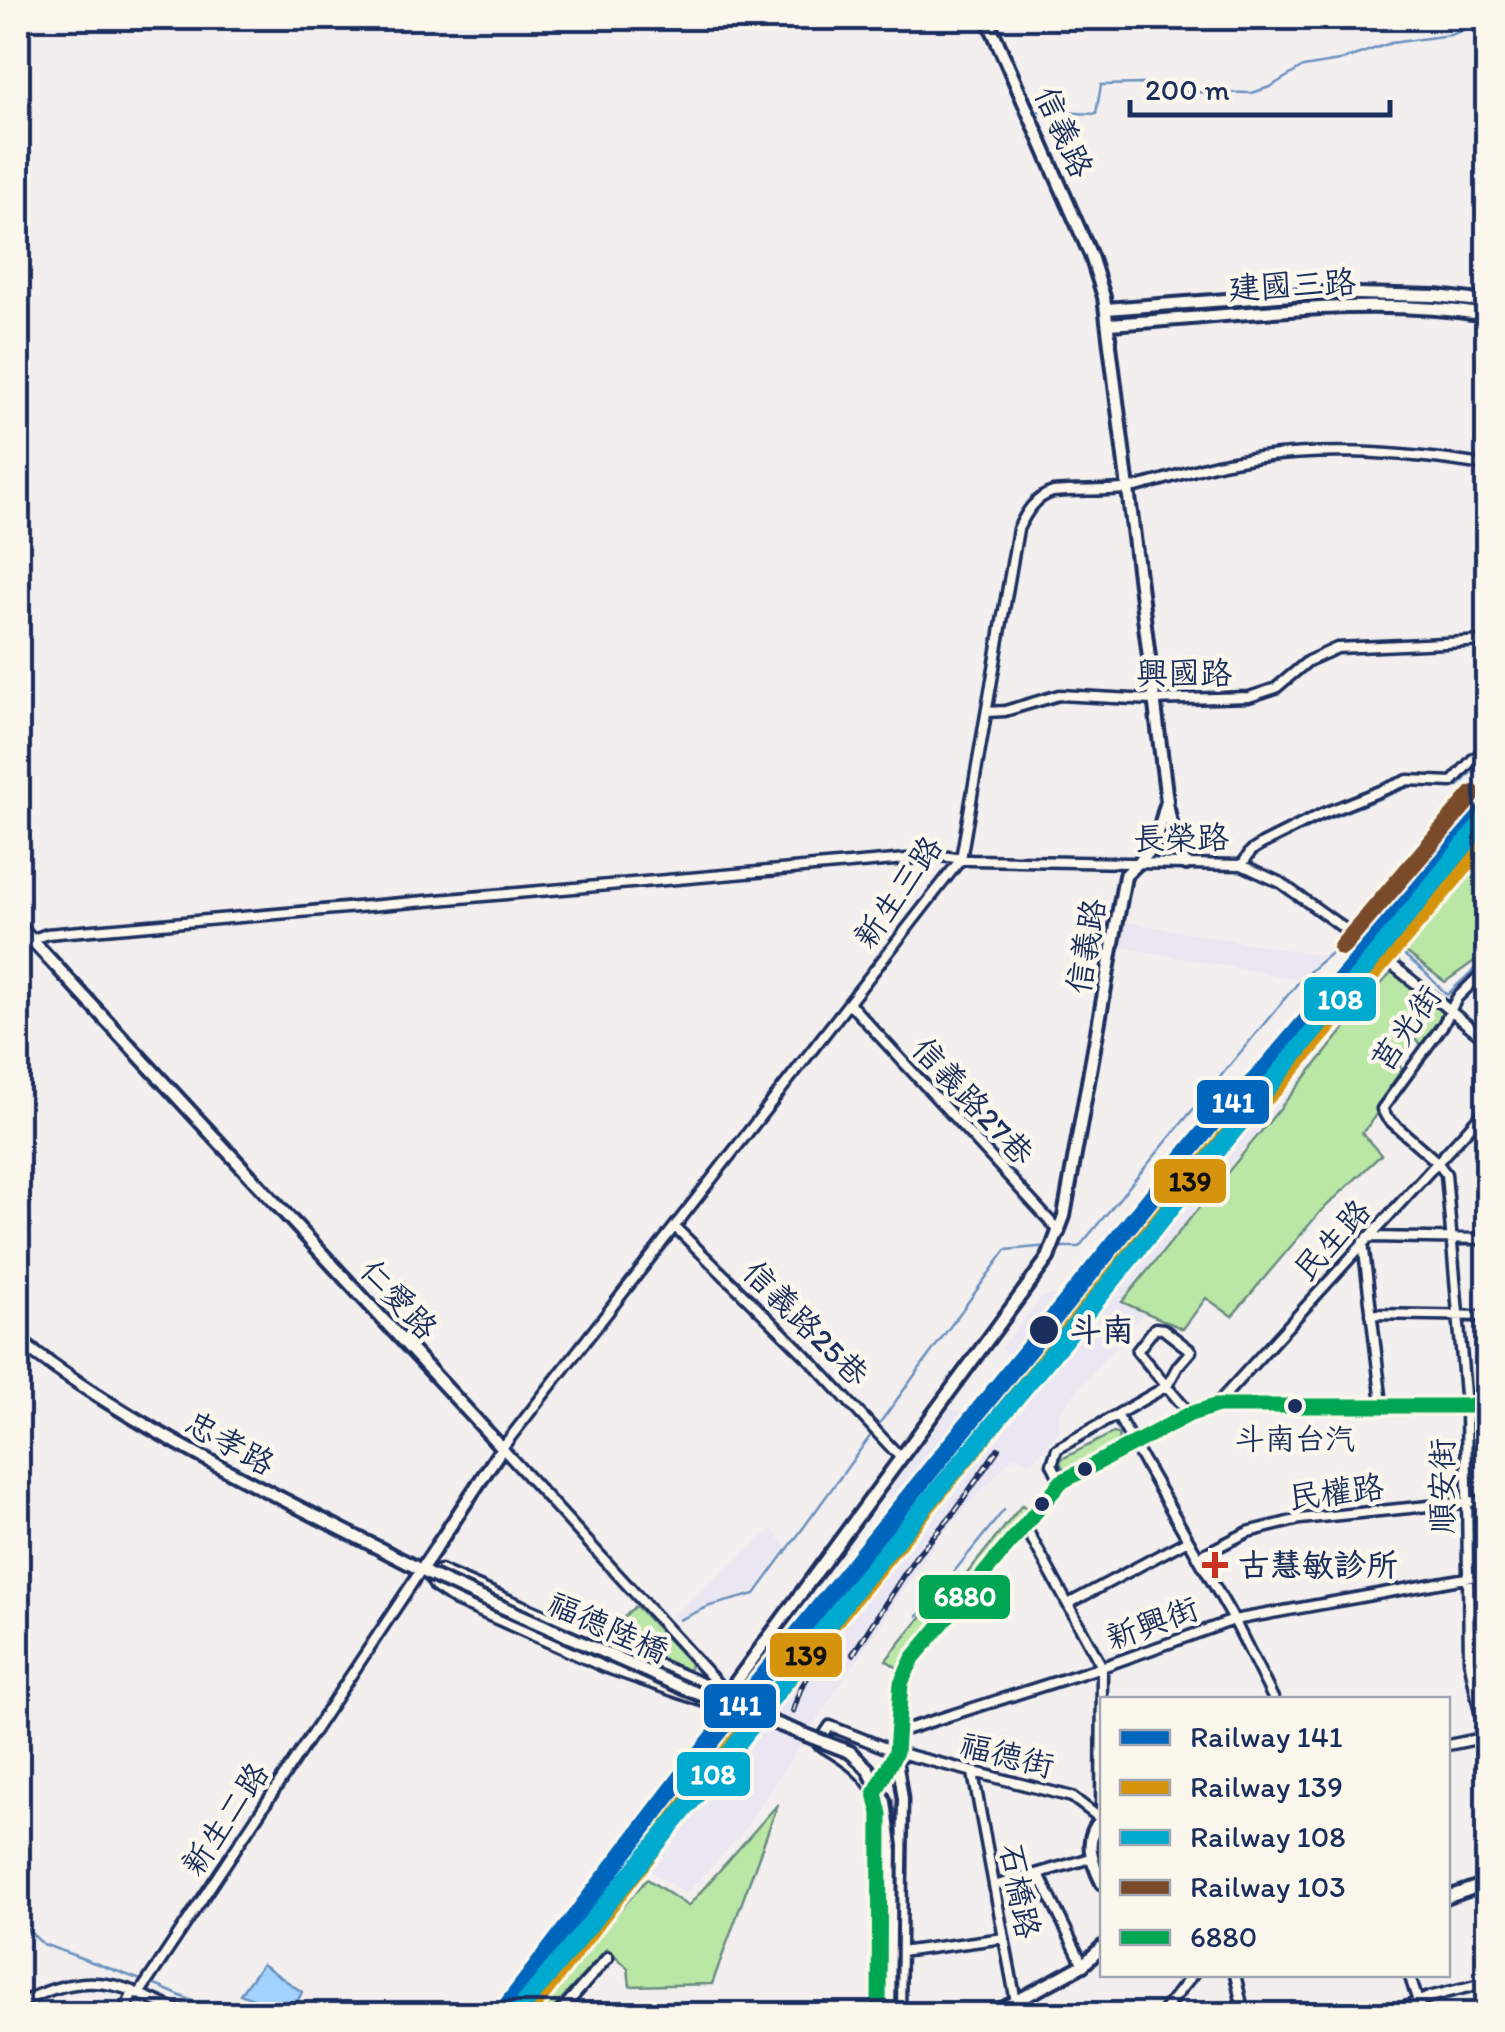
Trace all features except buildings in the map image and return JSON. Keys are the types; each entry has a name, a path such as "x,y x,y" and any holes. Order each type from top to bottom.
{"street":[{"name":"信義路","path":"728,1694 1038,1272 1060,1232 1125,876 1156,841 1166,801 1106,309 1091,256 987,18"},
{"name":"建國三路","path":"1106,309 1319,293 1482,301"},
{"name":"建國三路","path":"1108,324 1293,307 1375,305 1483,314"},
{"name":"新生三路","path":"424,1572 502,1448 960,859 1018,529 1027,511 1053,492 1126,489 1227,462 1360,450 1488,466"},
{"name":"興國路","path":"987,712 1005,711 1059,695 1202,700 1260,695 1285,682 1324,651 1336,648 1488,640"},
{"name":"長榮路","path":"960,859 1242,865 1262,844 1322,814 1408,780 1452,782 1474,758 1488,752"},
{"path":"1166,801 1177,851 1186,864"},
{"path":"18,951 47,934 941,856 960,859"},
{"path":"1242,865 1281,883 1349,932"},
{"name":"仁愛路","path":"18,926 728,1694"},
{"path":"1396,967 1488,1041"},
{"name":"莒光街","path":"1438,1162 1387,1118 1382,1109 1444,1025 1457,998 1488,967"},
{"name":"信義路27巷","path":"849,1003 1060,1232"},
{"name":"民生路","path":"1215,1406 1488,1107"},
{"path":"1475,1121 1488,1135"},
{"name":"順安街","path":"1438,1162 1446,1174 1466,1406 1469,1660 1488,1750"},
{"name":"信義路25巷","path":"675,1226 900,1456"},
{"path":"1382,1404 1366,1240 1488,1239"},
{"path":"1371,1314 1488,1316"},
{"path":"1061,1482 1052,1464 1057,1448 1166,1386 1192,1352 1164,1329 1155,1328 1137,1351 1166,1386 1190,1414"},
{"name":"忠孝路","path":"18,1340 68,1380 208,1461 424,1572 435,1587 456,1601 604,1667 722,1708 728,1694 440,1570 424,1572"},
{"path":"900,2014 903,1804 896,1752 900,1683 906,1669 1061,1482 1190,1414 1215,1406 1488,1406"},
{"path":"1117,1415 1234,1620 1272,1697"},
{"name":"民權路","path":"1198,1557 1248,1532 1300,1519 1488,1500"},
{"path":"1024,1526 1102,1667 1102,1697"},
{"path":"1068,1604 1188,1540"},
{"name":"新生二路","path":"124,2014 424,1572"},
{"name":"福德陸橋","path":"424,1572 686,1689 850,1752 868,1769 885,1802 891,1846 889,2014"},
{"name":"新興街","path":"898,1732 1234,1620 1488,1574"},
{"name":"福德街","path":"877,1798 848,1762 818,1744 830,1726 896,1752 1072,1797 1100,1817"},
{"path":"1450,1745 1486,1737"},
{"path":"879,2014 877,1798 896,1752"},
{"name":"石橋路","path":"973,1773 1016,2002 1025,2014"},
{"path":"877,1798 892,1795 903,1804"},
{"path":"1100,1821 1092,1831 1091,1858 1100,1878"},
{"path":"994,1886 1091,1858"},
{"path":"1039,1874 1083,1966"},
{"path":"1450,1896 1488,1883"},
{"path":"900,1952 1004,1938"},
{"path":"994,2014 1083,1966 1100,1949"},
{"path":"558,2014 608,1957"},
{"path":"1161,2014 1191,1977"},
{"path":"1236,1977 1244,2014"},
{"path":"1410,1977 1422,2014"},
{"path":"21,2007 52,1987 90,1982 136,1992 186,2014"},
{"path":"1389,2014 1428,1997 1488,1982"}],"shaded area":[{"path":"1126,922 1323,956 1296,979 1121,947"},
{"path":"1372,932 1389,946 1371,977 1378,983 1121,1301 1143,1315 1059,1412 1059,1431 1031,1463 1014,1456 940,1536 738,1838 686,1894 616,1850 898,1505 886,1495 949,1409 966,1413 1010,1356 1001,1348 1043,1296 1058,1295"},
{"path":"772,1529 786,1546 753,1592 719,1601 674,1621 670,1618"}],"green space":[{"path":"1487,859 1487,952 1445,982 1402,949 1411,928 1466,864"},
{"path":"1392,971 1446,1013 1421,1044 1415,1039 1397,1060 1402,1070 1362,1133 1381,1155 1320,1212 1232,1316 1206,1298 1183,1329 1122,1302"},
{"path":"1118,1434 1120,1448 1072,1472 1062,1467 1060,1460"},
{"path":"1022,1505 1031,1511 899,1669 886,1660 926,1611 933,1616"},
{"path":"636,1606 690,1663 689,1673 603,1637"},
{"path":"778,1804 712,1984 630,1986 628,1968 607,1948 548,2014 530,2014 647,1879 688,1906"}],"water":[{"path":"262,1964 302,1992 291,2014 240,1994"}],"waterway":[{"path":"1039,111 1096,114 1101,85 1143,84 1183,92 1252,93 1303,67 1488,23"},
{"path":"1288,835 1414,785 1459,786 1486,756"},
{"path":"1056,1247 1079,1247 1302,978 1361,927 1368,926 1447,995 1488,956"},
{"path":"679,1620 710,1606 755,1594 1006,1250 1048,1246"},
{"path":"918,1616 1004,1510"},
{"path":"18,1915 22,1925 43,1944 222,2014"}],"tunnel":[{"path":"1349,932 1395,967"}],"railway":[{"path":"853,1654 917,1555 953,1514 998,1449"},
{"path":"793,1711 800,1690 835,1628"}],"rail line":[{"name":"103","path":"1342,947 1473,794"},
{"name":"141","path":"501,2014 686,1772 1211,1124 1260,1075 1488,808"},
{"name":"108","path":"516,2014 721,1765 856,1588 1062,1342 1488,816"},
{"name":"139","path":"526,2014 702,1784 1226,1137 1275,1088 1488,838"}],"transit line":[{"name":"6880","path":"879,2014 880,1814 875,1793 896,1752 901,1683 913,1658 1061,1482 1190,1414 1215,1406 1488,1406"}],"place":[{"name":"斗南","path":"1044,1330"},
{"name":"斗南台汽","path":"1295,1406"},
{"name":"古慧敏診所","path":"1215,1565"}]}
